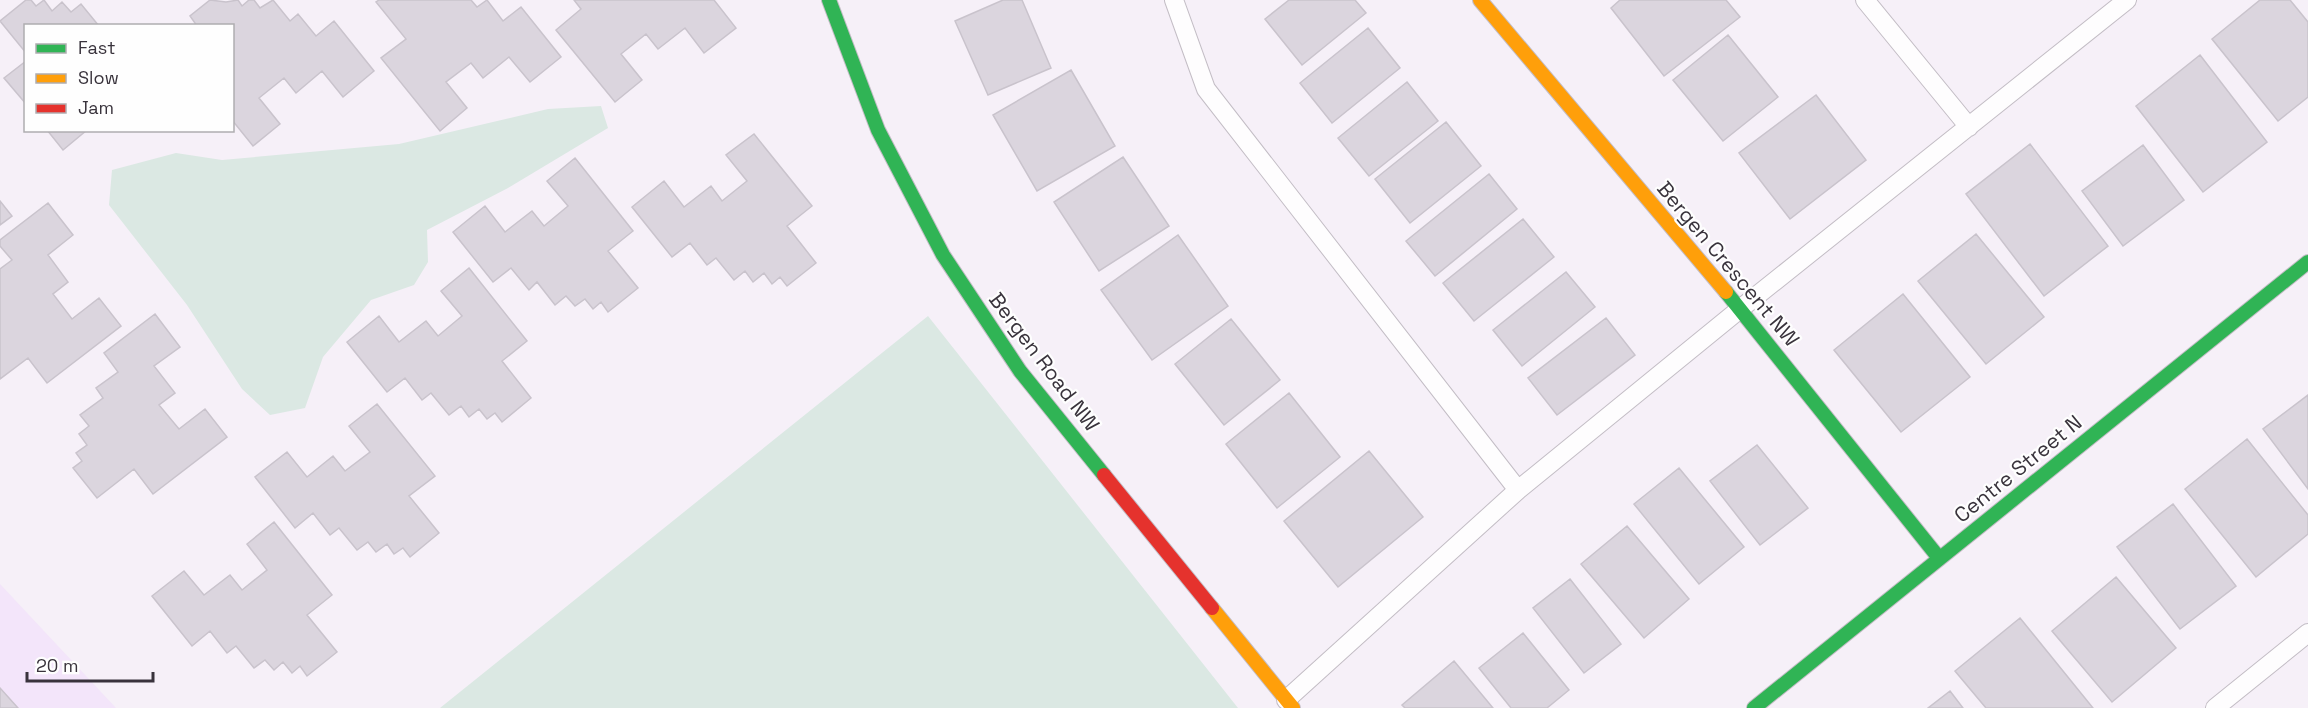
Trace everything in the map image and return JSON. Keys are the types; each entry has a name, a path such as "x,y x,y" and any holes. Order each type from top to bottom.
{"street":[{"name":"Bergen Road NW","path":"829,0 878,130 943,255 979,311 1020,371 1289,704"},
{"name":"Bergen Crescent NW","path":"1479,0 1740,309 1940,558"},
{"name":"Centre Street N","path":"1754,708 2308,262"}],"lane":[{"path":"1174,0 1206,89 1518,490"},
{"path":"1865,0 1969,127"},
{"path":"1289,704 1518,490 1740,309 2127,0"},
{"path":"2215,708 2308,633"}],"shaded area":[{"path":"601,106 608,128 508,188 427,230 428,262 414,285 371,300 323,357 305,408 270,415 242,389 187,305 109,205 112,170 176,153 222,160 399,144 548,109"},
{"path":"928,316 1238,708 440,708"},
{"path":"0,584 116,708 0,708"}],"building":[{"path":"26,0 31,0 36,6 44,0 52,11 62,2 71,12 81,4 97,24 24,24 24,51 0,21"},
{"path":"210,0 226,2 238,0 242,6 249,0 254,0 260,8 273,0 290,21 298,14 316,36 334,21 374,71 343,97 322,71 296,93 284,78 259,98 280,124 253,146 234,122 234,24 196,24 190,16"},
{"path":"379,0 471,0 477,7 487,0 503,21 521,7 561,57 530,82 509,57 483,78 471,63 446,82 467,108 440,131 381,58 406,39 376,2"},
{"path":"574,0 714,0 736,28 704,53 685,28 658,49 646,34 621,54 642,80 615,102 556,30 581,9"},
{"path":"1003,0 1022,0 1051,68 988,95 955,21"},
{"path":"1289,0 1355,0 1366,13 1302,65 1265,19"},
{"path":"1620,0 1726,0 1740,17 1664,76 1611,8"},
{"path":"2260,0 2290,0 2308,22 2308,97 2278,121 2212,39"},
{"path":"1368,28 1400,68 1332,123 1300,83"},
{"path":"1728,35 1778,97 1723,141 1673,80"},
{"path":"2200,55 2267,142 2203,192 2136,106"},
{"path":"24,63 24,102 4,78"},
{"path":"1071,70 1115,146 1037,191 993,115"},
{"path":"1407,82 1438,121 1369,176 1338,138"},
{"path":"1816,95 1866,160 1790,219 1739,153"},
{"path":"1446,122 1481,166 1410,223 1375,179"},
{"path":"49,132 85,132 63,150"},
{"path":"754,134 812,206 787,226 816,263 787,286 780,277 772,284 764,273 753,282 745,271 734,280 716,258 707,265 690,243 672,257 632,207 664,181 684,207 711,186 722,201 747,181 726,155"},
{"path":"2030,144 2108,246 2044,296 1966,194"},
{"path":"2143,145 2184,200 2123,246 2082,191"},
{"path":"1123,157 1169,226 1099,271 1054,202"},
{"path":"575,158 633,231 608,251 638,288 608,312 601,302 593,309 585,299 575,306 566,296 555,305 537,282 529,290 511,268 493,282 453,232 485,206 505,232 532,211 544,226 568,206 547,181"},
{"path":"1489,174 1517,209 1435,276 1406,241"},
{"path":"0,201 12,216 0,225"},
{"path":"48,203 73,235 48,255 68,282 53,294 72,319 99,298 121,326 47,383 28,358 0,379 0,269 12,260 0,246 0,240"},
{"path":"1523,219 1554,257 1474,321 1443,283"},
{"path":"1976,234 2044,317 1986,364 1918,281"},
{"path":"1178,235 1228,306 1152,360 1101,290"},
{"path":"469,268 527,341 502,361 531,398 502,422 495,413 487,419 479,409 469,417 461,406 449,415 431,393 422,400 405,378 387,392 347,342 379,316 399,342 426,321 438,336 462,316 441,291"},
{"path":"1566,272 1595,307 1522,366 1493,330"},
{"path":"1903,294 1970,377 1901,432 1834,350"},
{"path":"155,314 180,347 154,366 175,393 159,405 179,429 205,409 227,437 153,494 134,469 97,498 73,468 82,461 76,453 87,445 79,434 89,426 80,415 103,398 96,388 118,372 104,353"},
{"path":"1606,318 1635,355 1557,415 1528,378"},
{"path":"1231,319 1280,380 1224,425 1175,364"},
{"path":"1289,393 1340,457 1277,508 1226,444"},
{"path":"2308,395 2308,489 2263,429"},
{"path":"377,404 435,476 409,496 439,533 410,557 403,548 394,554 387,544 376,552 368,542 357,550 339,528 330,535 313,513 295,528 255,477 287,452 307,477 333,456 345,471 370,452 349,426"},
{"path":"2247,439 2308,515 2308,534 2256,577 2185,489"},
{"path":"1757,445 1808,508 1760,545 1710,481"},
{"path":"1369,451 1423,517 1338,587 1284,521"},
{"path":"1679,468 1744,547 1699,584 1634,504"},
{"path":"2173,504 2236,586 2180,629 2117,547"},
{"path":"274,522 332,595 307,615 337,652 307,676 300,666 292,673 283,662 274,670 265,660 254,668 236,646 227,653 210,631 192,646 152,596 184,571 204,595 230,575 242,590 267,570 247,544"},
{"path":"1627,526 1689,599 1644,638 1581,564"},
{"path":"2116,577 2176,648 2112,702 2052,631"},
{"path":"1570,579 1621,644 1584,673 1533,608"},
{"path":"2020,618 2093,708 1986,708 1955,671"},
{"path":"1523,633 1569,690 1547,708 1511,708 1479,668"},
{"path":"1454,661 1493,708 1405,708 1402,705"},
{"path":"0,688 18,708 0,708"},
{"path":"1950,691 1963,708 1928,708"}],"traffic: fast":[{"path":"829,0 878,130 943,255 1020,371 1104,475"},
{"path":"1754,708 2308,262"},
{"path":"1726,292 1939,558"}],"traffic: slow":[{"path":"1480,0 1726,292"},
{"path":"1212,608 1293,708"}],"traffic: jam":[{"path":"1104,475 1212,608"}]}
